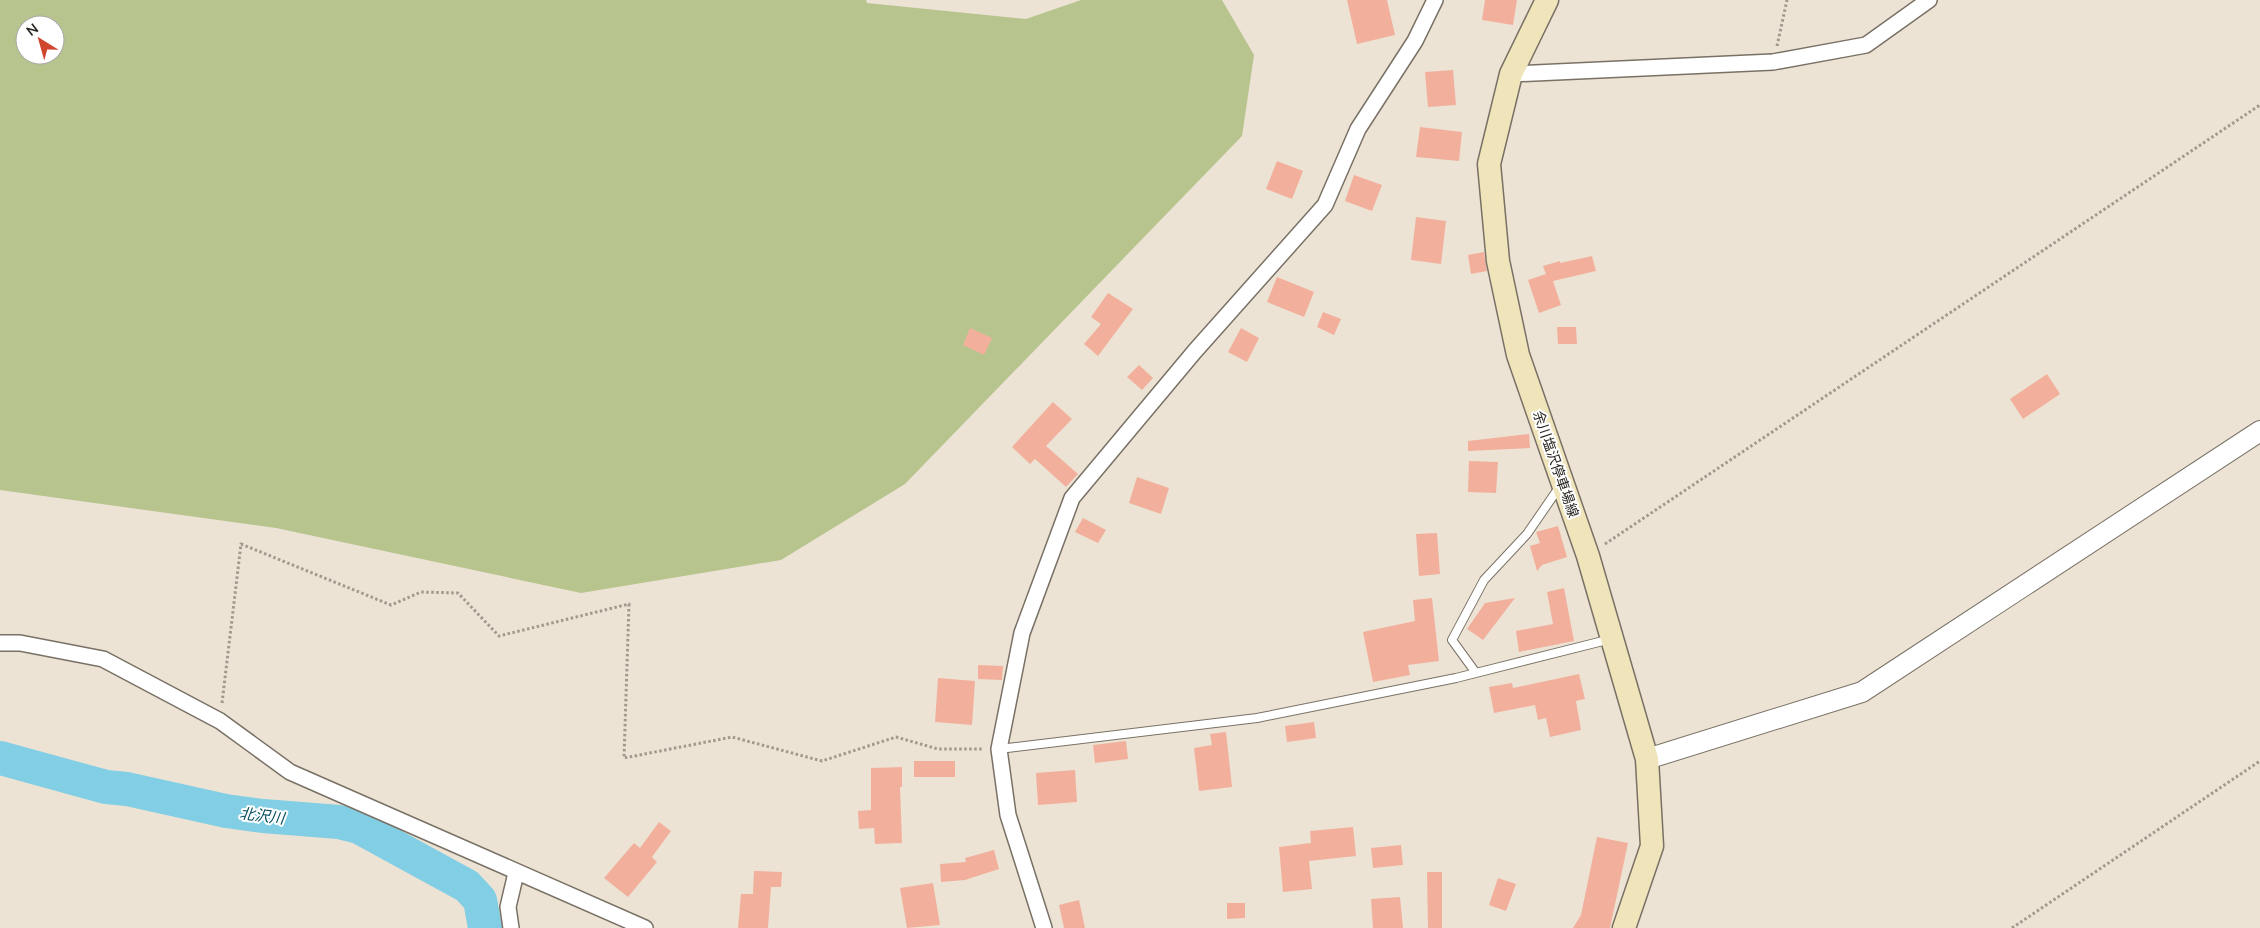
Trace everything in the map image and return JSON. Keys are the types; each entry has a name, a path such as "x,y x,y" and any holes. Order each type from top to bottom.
{"main road":[{"name":"余川塩沢停車場線","path":"1547,0 1511,74 1489,164 1498,261 1518,355 1588,556 1647,759 1652,846 1624,928"}],"street":[{"path":"1044,928 1008,815 998,749 1022,632 1072,498 1195,351 1325,205 1358,129 1415,42 1435,0"},
{"path":"1511,74 1773,62 1866,45 1929,0"},
{"path":"1647,759 1862,692 2260,431"},
{"path":"0,643 20,642 103,659 220,721 290,772 645,928"},
{"path":"511,928 508,907 516,872"}],"lane":[{"path":"1476,673 1452,640 1484,580 1527,534 1562,482"},
{"path":"998,749 1257,718 1476,673 1612,638"}],"path":[{"path":"1773,62 1787,0"},
{"path":"1588,556 2260,105"},
{"path":"220,721 241,544 391,605 421,592 458,593 500,636 629,604 624,758 732,737 822,760 896,737 938,749 998,749"},
{"path":"2012,928 2260,761"}],"green space":[{"path":"0,0 866,0 867,3 1026,19 1081,0 1222,0 1254,55 1242,136 905,484 781,560 581,593 276,528 0,490"}],"building":[{"path":"1347,0 1387,0 1395,35 1357,44"},
{"path":"1485,0 1517,0 1513,25 1482,20"},
{"path":"1453,70 1456,105 1428,107 1425,72"},
{"path":"1420,127 1462,132 1459,161 1416,157"},
{"path":"1277,161 1303,171 1292,199 1266,189"},
{"path":"1354,175 1382,185 1372,211 1345,201"},
{"path":"1416,217 1446,221 1441,264 1411,260"},
{"path":"1484,252 1487,271 1471,274 1468,255"},
{"path":"1592,256 1596,271 1553,281 1561,305 1539,313 1528,280 1546,274 1543,266"},
{"path":"1277,277 1314,292 1304,317 1267,302"},
{"path":"1108,293 1133,309 1098,356 1084,344 1101,324 1091,317"},
{"path":"1323,312 1341,319 1334,335 1317,327"},
{"path":"1557,327 1576,327 1577,344 1558,344"},
{"path":"970,328 992,338 984,355 963,345"},
{"path":"1241,328 1259,338 1247,362 1228,352"},
{"path":"1139,365 1153,378 1142,390 1127,377"},
{"path":"2047,374 2060,394 2023,419 2010,399"},
{"path":"1053,402 1072,419 1046,446 1078,474 1066,487 1035,459 1030,464 1012,447"},
{"path":"1529,434 1530,448 1468,451 1468,441"},
{"path":"1469,461 1498,462 1496,493 1468,492"},
{"path":"1137,477 1169,488 1161,514 1129,503"},
{"path":"1083,518 1106,530 1098,543 1075,532"},
{"path":"1558,526 1567,557 1542,565 1537,571 1530,546 1540,543 1536,532"},
{"path":"1437,533 1440,574 1419,576 1416,534"},
{"path":"1564,588 1574,641 1519,652 1516,631 1553,624 1547,592"},
{"path":"1432,598 1439,661 1408,665 1410,675 1373,682 1363,632 1415,621 1413,600"},
{"path":"1515,598 1483,640 1467,629 1485,603"},
{"path":"978,665 1003,666 1002,680 978,679"},
{"path":"1579,674 1585,699 1576,701 1581,730 1550,737 1546,718 1538,720 1535,705 1494,713 1489,687 1512,683 1513,688"},
{"path":"938,678 975,681 972,725 935,722"},
{"path":"1314,722 1316,738 1287,742 1285,726"},
{"path":"1226,732 1232,787 1199,791 1194,748 1212,745 1210,734"},
{"path":"1126,741 1128,759 1095,763 1093,745"},
{"path":"914,761 955,761 955,777 914,777"},
{"path":"902,767 902,787 900,787 902,843 875,844 874,828 859,829 858,811 871,810 871,768"},
{"path":"1075,770 1077,802 1038,805 1036,773"},
{"path":"659,822 671,831 652,857 657,862 628,897 604,878 634,843 640,848"},
{"path":"1353,827 1356,856 1309,861 1312,889 1283,892 1279,847 1311,843 1310,831"},
{"path":"1597,837 1628,843 1610,928 1573,928 1581,915"},
{"path":"1401,845 1403,865 1373,868 1371,848"},
{"path":"994,850 999,869 965,880 941,882 940,864 966,862 965,858"},
{"path":"754,871 782,872 781,887 771,887 768,928 738,928 741,894 753,894"},
{"path":"1427,872 1442,872 1442,928 1428,928"},
{"path":"1498,878 1516,884 1506,911 1489,905"},
{"path":"933,883 940,925 907,928 900,888"},
{"path":"1400,897 1403,928 1373,928 1371,899"},
{"path":"1079,900 1085,928 1064,928 1059,905"},
{"path":"1227,903 1245,903 1245,918 1227,919"}],"waterway":[{"name":"北沢川","path":"0,758 106,787 127,789 226,811 339,822 359,827 467,886 480,900 485,928"}]}
